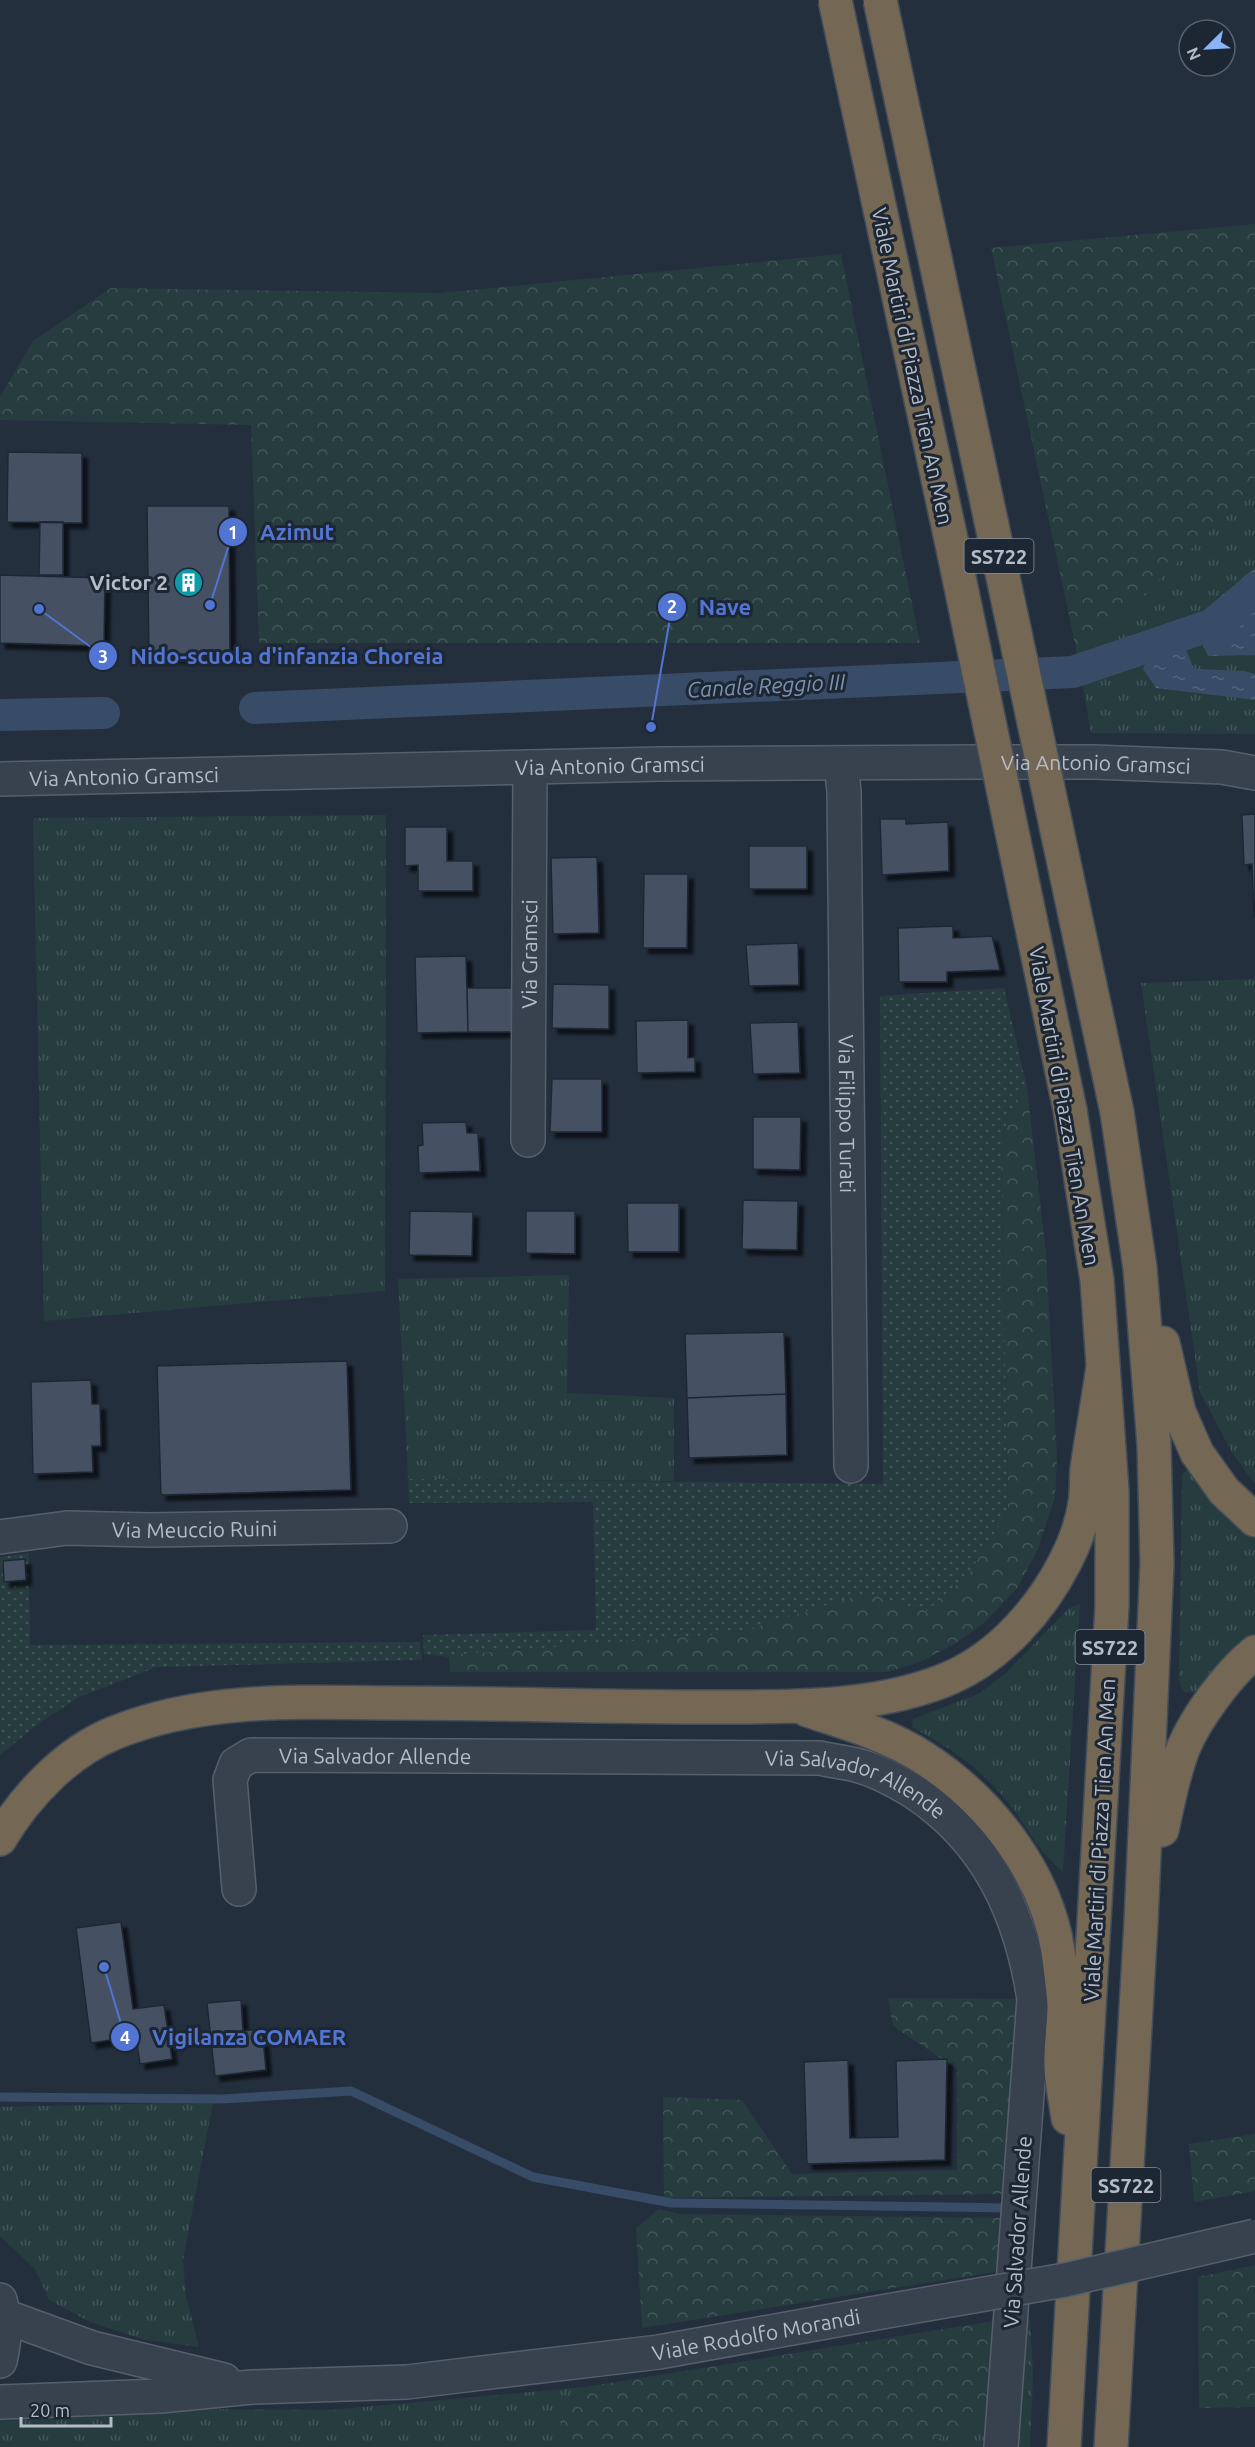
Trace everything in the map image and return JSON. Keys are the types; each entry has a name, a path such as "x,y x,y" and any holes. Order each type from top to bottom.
{"highway":[{"name":"Viale Martiri di Piazza Tien An Men","path":"835,0 1070,1110 1097,1280 1112,1491 1112,1606 1064,2447"},
{"name":"Viale Martiri di Piazza Tien An Men","path":"880,0 1117,1112 1140,1268 1154,1445 1157,1564 1141,1922 1112,2447"},
{"path":"1140,1268 1169,1362 1179,1412 1197,1453 1224,1491 1255,1520"},
{"path":"0,1839 7,1827 48,1777 81,1752 111,1734 167,1715 216,1706 317,1702 796,1707 888,1696 926,1688 955,1676 984,1658 1020,1625 1053,1584 1067,1559 1085,1504 1087,1474 1103,1367"},
{"path":"1141,1922 1171,1785 1184,1747 1230,1676 1255,1652"},
{"path":"796,1707 867,1730 923,1757 964,1787 999,1825 1029,1869 1047,1909 1058,1948 1064,2005 1061,2069 1079,2187"}],"street":[{"name":"Via Antonio Gramsci","path":"1222,766 1255,760"},
{"name":"Via Antonio Gramsci","path":"0,779 530,767 841,763 1094,762 1222,766 1255,773"},
{"name":"Via Filippo Turati","path":"841,763 844,792 851,1466"},
{"name":"Via Gramsci","path":"528,1140 530,767"},
{"name":"Via Meuccio Ruini","path":"0,1537 67,1528 150,1530 390,1526"},
{"name":"Via Salvador Allende","path":"239,1889 231,1780 236,1764 251,1755 820,1758 857,1765 894,1780 933,1805 966,1835 998,1881 1017,1924 1029,1963 1034,1999 1001,2447"},
{"name":"Viale Rodolfo Morandi","path":"0,2402 160,2396 252,2387 407,2382 592,2362 733,2341 1065,2280 1255,2236"},
{"name":"Viale Rodolfo Morandi","path":"0,2361 5,2340 2,2308 92,2348 252,2387"}],"green space":[{"path":"1255,224 1255,487 1078,658 991,248"},
{"path":"841,254 920,643 259,643 251,425 0,420 0,397 33,341 111,288 440,293"},
{"path":"1255,487 1255,734 1091,733 1078,658"},
{"path":"386,815 385,1291 44,1321 34,818"},
{"path":"1255,979 1255,1484 1231,1451 1200,1392 1141,983"},
{"path":"1004,988 1027,1088 1007,1120 1001,1158 1008,1512 969,1573 927,1611 866,1593 735,1633 461,1654 449,1657 424,1654 423,1635 596,1630 593,1502 409,1503 408,1479 883,1484 880,996"},
{"path":"1027,1088 1046,1253 1057,1458 1055,1497 1038,1549 1018,1587 985,1622 956,1643 920,1662 888,1672 450,1672 449,1657 461,1654 735,1633 866,1593 927,1611 969,1573 1008,1512 1001,1158 1007,1120"},
{"path":"569,1275 567,1393 674,1398 674,1481 408,1479 398,1279"},
{"path":"1189,1469 1218,1507 1255,1538 1255,1635 1195,1693 1184,1692 1179,1681 1182,1474"},
{"path":"29,1553 30,1645 420,1642 422,1660 157,1667 79,1697 38,1724 0,1755 0,1557"},
{"path":"1080,1604 1063,1871 1041,1849 1011,1806 990,1782 940,1743 912,1728 913,1719 980,1693 1006,1673 1069,1608"},
{"path":"888,1998 1024,1999 1008,2194 664,2198 663,2097 742,2100 792,2174 957,2170 957,2069 893,2026"},
{"path":"213,2102 183,2260 186,2296 199,2347 145,2340 90,2322 49,2300 35,2269 0,2236 0,2107"},
{"path":"1255,2134 1255,2191 1194,2202 1189,2144"},
{"path":"659,2209 680,2214 1006,2218 1001,2271 642,2328 636,2228"},
{"path":"1255,2265 1255,2407 1199,2408 1198,2277"},
{"path":"1030,2319 1033,2375 1030,2447 1013,2447 1020,2320"},
{"path":"993,2321 991,2408 985,2419 917,2447 565,2447 563,2443 562,2417 564,2411 571,2399 585,2387"},
{"path":"585,2387 571,2397 562,2424 565,2447 0,2447 0,2413 158,2409 330,2410"},
{"path":"991,2408 988,2447 917,2447 985,2419"}],"water":[{"path":"1255,568 1255,655 1208,656 1195,628 1202,625 1197,616"},
{"path":"1184,645 1194,669 1244,671 1255,674 1255,700 1156,688 1143,669 1146,660"}],"building":[{"path":"8,452 82,453 82,523 7,522"},
{"name":"Victor 2","path":"147,506 229,506 230,658 149,658"},
{"path":"40,522 63,522 63,575 39,575"},
{"path":"0,575 105,578 104,646 0,643"},
{"path":"1255,814 1254,917 1252,864 1244,865 1242,815"},
{"path":"880,819 906,819 906,824 948,822 949,871 882,875"},
{"path":"405,827 447,827 447,861 473,861 473,891 418,891 418,865 405,866"},
{"path":"749,846 807,846 807,889 749,889"},
{"path":"597,857 599,933 553,934 551,858"},
{"path":"644,874 688,874 687,948 643,948"},
{"path":"953,926 953,938 992,936 1000,970 947,972 947,982 899,982 898,928"},
{"path":"798,943 799,985 749,986 746,945"},
{"path":"466,956 468,1032 417,1033 415,957"},
{"path":"553,984 609,985 609,1029 552,1028"},
{"path":"467,988 515,988 515,1032 468,1032"},
{"path":"688,1020 688,1058 695,1057 695,1072 637,1073 636,1021"},
{"path":"798,1022 800,1073 753,1074 750,1023"},
{"path":"552,1079 602,1079 602,1132 550,1132"},
{"path":"753,1117 801,1117 800,1170 753,1169"},
{"path":"466,1122 467,1133 478,1133 480,1171 419,1173 418,1146 423,1145 422,1123"},
{"path":"743,1200 798,1201 797,1250 742,1249"},
{"path":"627,1203 679,1203 679,1252 628,1252"},
{"path":"410,1211 473,1212 472,1256 409,1255"},
{"path":"526,1211 575,1211 575,1254 526,1253"},
{"path":"784,1332 786,1394 687,1398 685,1334"},
{"path":"347,1361 351,1490 161,1495 157,1366"},
{"path":"91,1380 92,1404 100,1404 101,1446 92,1446 93,1472 33,1474 31,1382"},
{"path":"786,1394 787,1455 689,1458 687,1398"},
{"path":"25,1559 26,1580 4,1582 3,1561"},
{"path":"121,1922 133,2009 164,2005 172,2059 140,2064 136,2036 91,2043 76,1928"},
{"path":"241,2000 243,2031 262,2029 266,2070 215,2076 207,2003"},
{"path":"947,2059 945,2160 807,2164 804,2062 848,2060 850,2138 898,2137 896,2061"}],"waterway":[{"name":"Canale Reggio III","path":"255,708 1073,672 1223,621 1255,588"},
{"name":"Canale Reggio III","path":"0,715 104,713"},
{"path":"0,2097 222,2099 351,2091 533,2177 672,2203 1013,2208"}],"place":[{"name":"Victor 2","path":"189,582"},
{"name":"Azimut","path":"210,605"},
{"name":"Nido-scuola d'infanzia Choreia","path":"39,609"},
{"name":"Nave","path":"651,727"},
{"name":"Vigilanza COMAER","path":"104,1967"}]}
